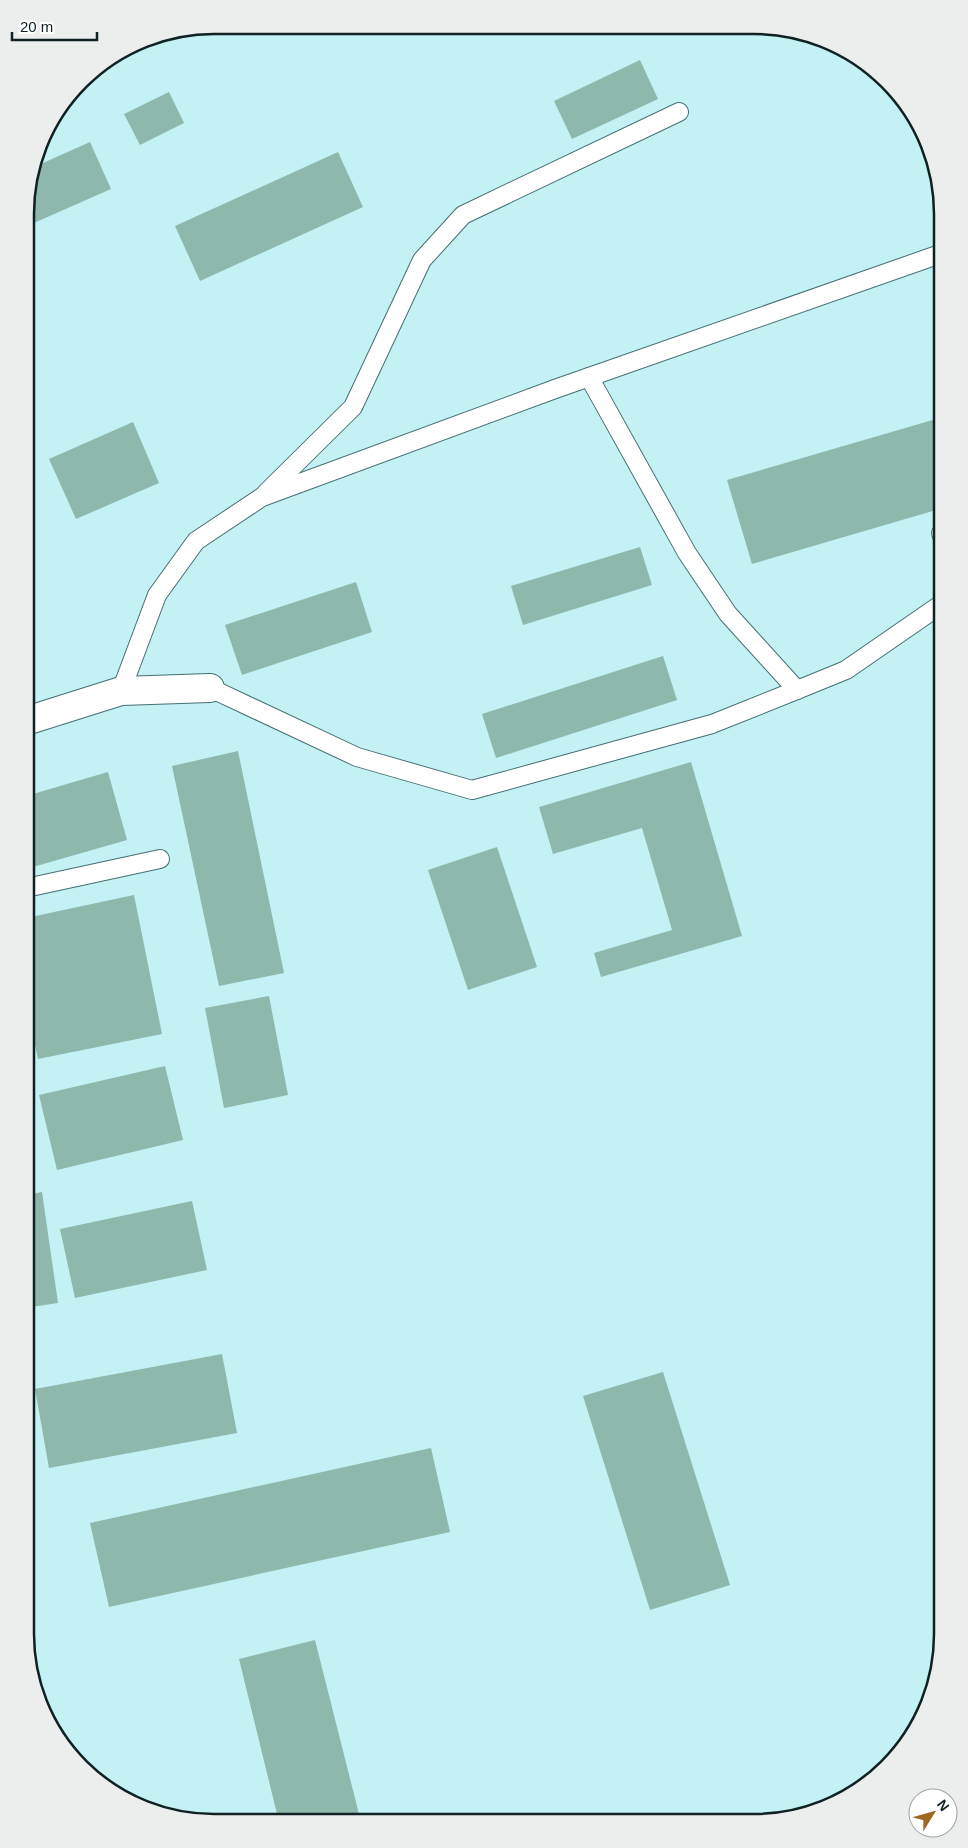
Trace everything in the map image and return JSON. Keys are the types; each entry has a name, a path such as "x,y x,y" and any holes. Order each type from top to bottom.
{"street":[{"path":"34,718 121,691 210,688"}],"lane":[{"path":"121,691 157,596 196,541 262,497 354,407 422,260 463,215 679,112"},
{"path":"262,497 589,377 934,256"},
{"path":"589,377 687,553 728,614 797,690"},
{"path":"210,688 357,757 472,790 712,724 846,670 934,609"},
{"path":"34,886 160,859"}],"building":[{"path":"640,60 658,99 572,139 554,101"},
{"path":"169,92 184,123 140,145 124,114"},
{"path":"90,142 111,189 34,223 35,190 41,164"},
{"path":"338,152 363,207 200,281 175,226"},
{"path":"934,420 934,511 752,564 727,480"},
{"path":"133,422 159,483 76,519 49,459"},
{"path":"640,547 652,585 523,625 511,586"},
{"path":"356,582 372,632 242,675 225,625"},
{"path":"663,656 677,700 496,758 482,714"},
{"path":"238,751 284,973 219,986 172,766"},
{"path":"691,762 742,936 601,977 594,953 672,930 642,828 553,854 539,807"},
{"path":"108,772 127,840 34,867 34,794"},
{"path":"497,847 537,967 468,990 428,870"},
{"path":"134,895 162,1034 38,1059 34,1040 34,916"},
{"path":"269,996 288,1095 224,1108 205,1008"},
{"path":"165,1066 183,1140 57,1170 39,1095"},
{"path":"42,1192 58,1303 34,1307 34,1193"},
{"path":"192,1201 207,1270 75,1298 60,1229"},
{"path":"222,1354 237,1433 49,1468 35,1389"},
{"path":"663,1372 730,1585 650,1610 583,1396"},
{"path":"431,1448 450,1532 109,1607 90,1523"},
{"path":"315,1640 359,1814 277,1814 239,1659"}]}
